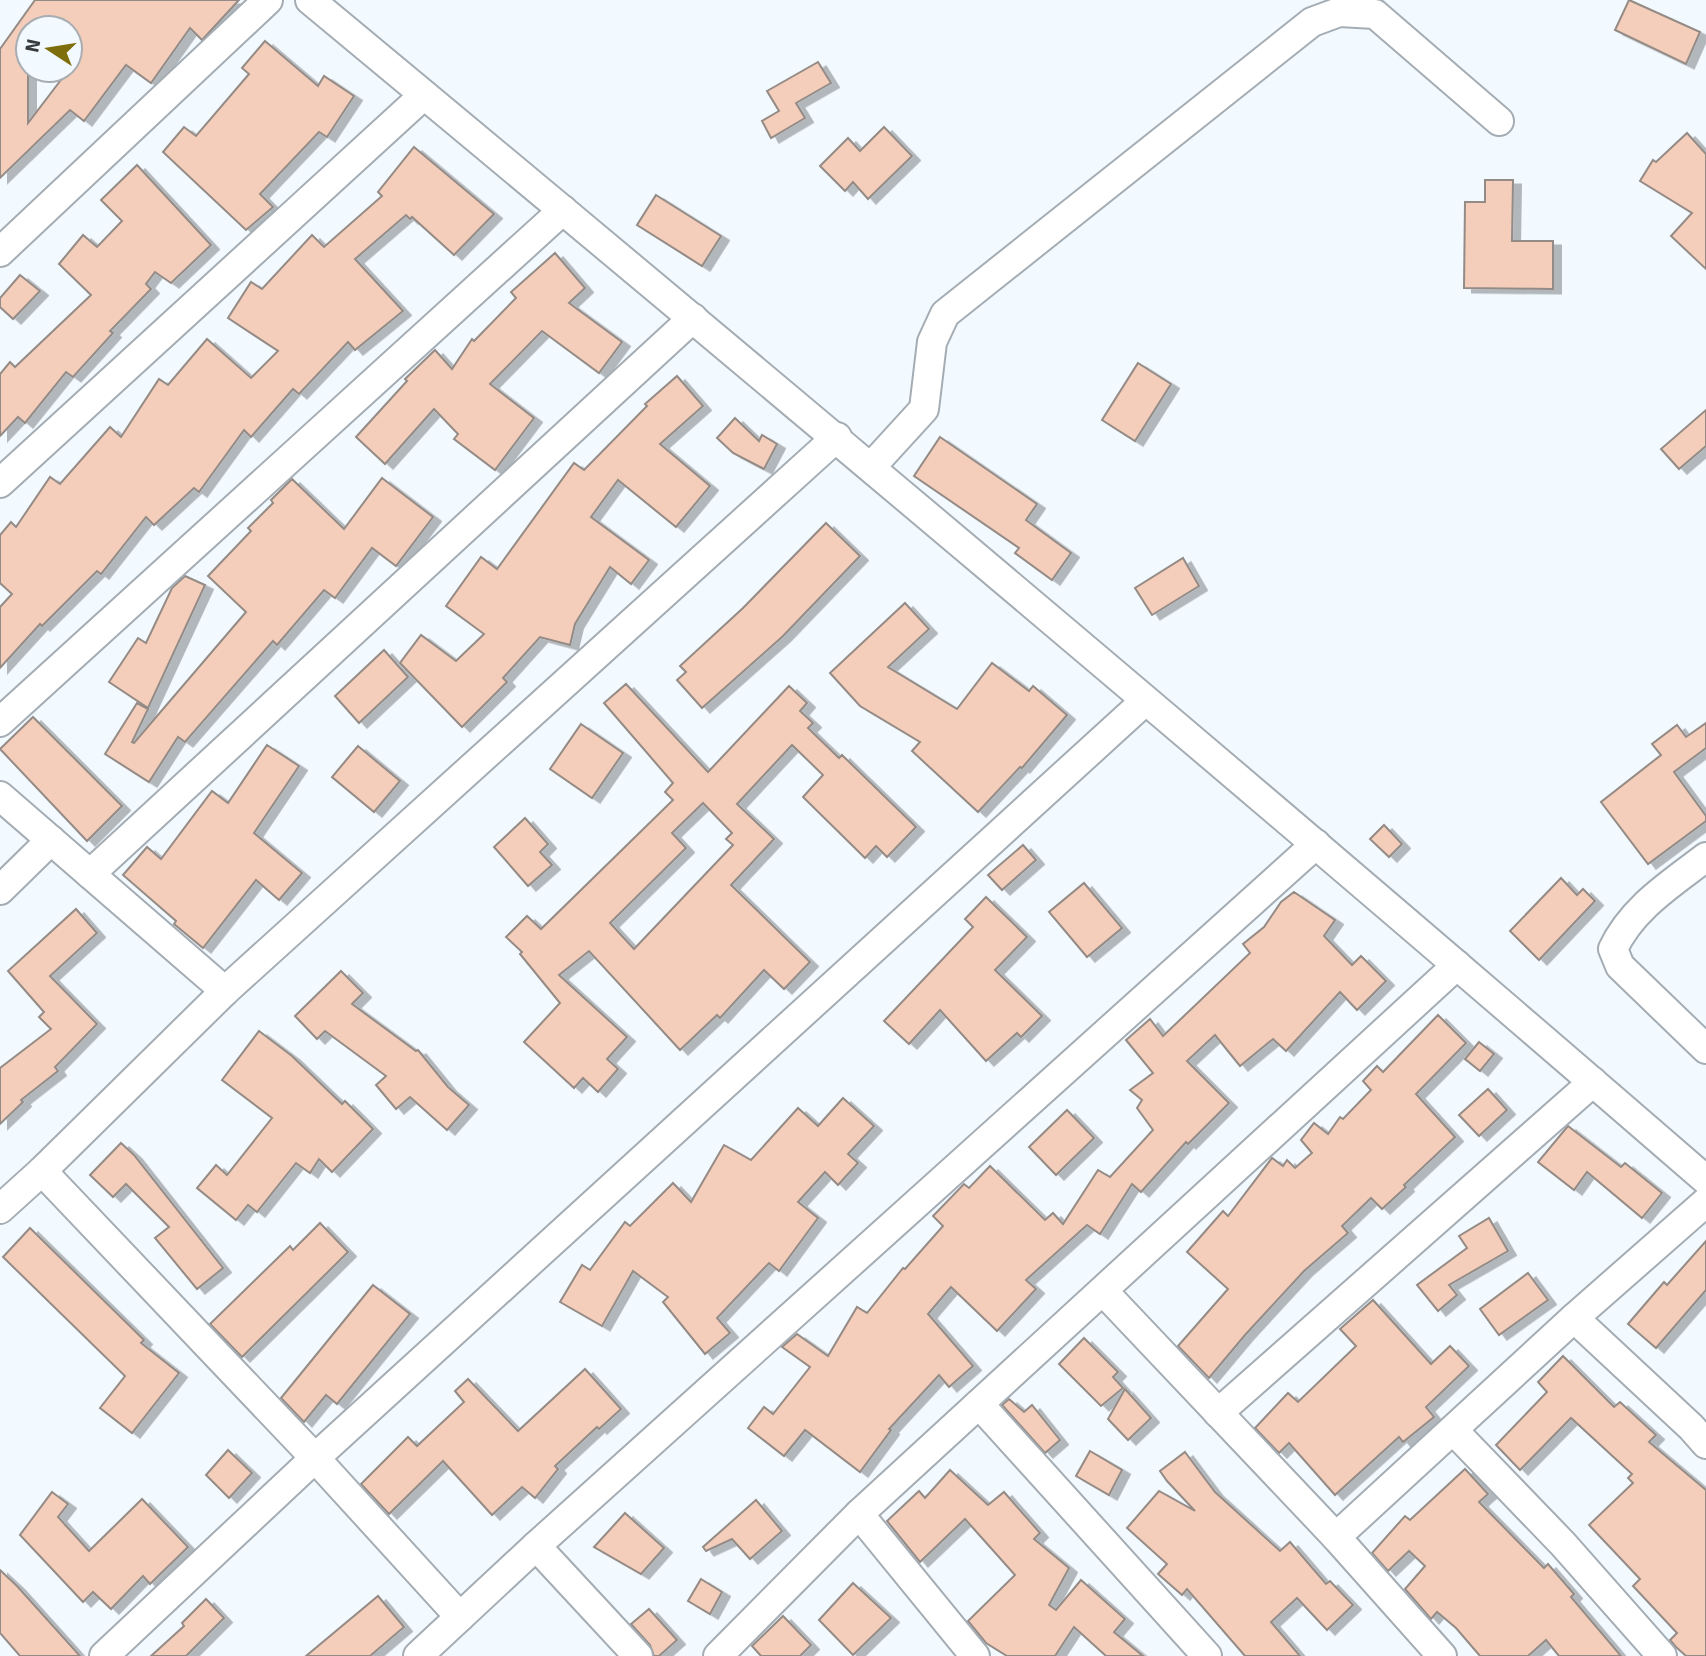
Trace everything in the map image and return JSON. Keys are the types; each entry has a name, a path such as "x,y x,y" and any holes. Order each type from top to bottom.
{"street":[{"path":"0,252 268,0"},
{"path":"310,0 836,437 1706,1180"},
{"path":"871,467 924,409 932,342 945,314 1312,22 1339,12 1374,14 1499,121"},
{"path":"0,482 424,95"},
{"path":"0,722 563,210"},
{"path":"90,874 693,318"},
{"path":"0,1209 225,991 836,437"},
{"path":"114,1653 315,1458 1145,701"},
{"path":"0,796 225,991"},
{"path":"0,890 51,840"},
{"path":"418,1656 536,1546 1315,844"},
{"path":"1706,857 1639,910 1620,934 1613,949 1619,966 1706,1049"},
{"path":"718,1656 859,1514 1457,965"},
{"path":"1218,1413 1593,1082"},
{"path":"41,1171 315,1458 460,1617"},
{"path":"1336,1537 1574,1318 1706,1202"},
{"path":"1103,1291 1336,1537 1442,1656"},
{"path":"1574,1318 1706,1444"},
{"path":"979,1404 1207,1656"},
{"path":"1453,1430 1563,1544 1662,1656"},
{"path":"859,1514 975,1656"},
{"path":"536,1546 638,1656"}],"building":[{"path":"35,0 239,0 202,40 190,28 151,83 126,65 84,121 70,110 0,178 0,49 14,29 14,84 28,84 28,123 58,84 84,84 84,14 25,14"},
{"path":"1629,0 1700,32 1686,64 1615,30"},
{"path":"265,41 318,86 324,76 354,96 327,137 319,132 260,194 273,207 246,230 163,152 184,127 196,136 249,74 242,68"},
{"path":"818,62 831,83 796,103 805,118 771,138 762,121 779,111 767,91"},
{"path":"884,127 912,156 868,199 853,182 845,191 820,166 848,138 860,151"},
{"path":"1687,133 1706,154 1706,269 1671,236 1692,213 1640,181 1653,160 1656,162"},
{"path":"414,147 494,214 454,255 412,217 410,219 406,215 355,259 403,311 355,350 348,342 299,394 293,389 251,437 244,430 199,492 194,488 154,525 146,517 101,574 97,571 42,626 40,624 0,668 0,607 12,594 0,583 0,535 11,522 16,527 50,477 60,484 110,427 121,437 159,379 168,385 207,339 251,378 278,351 228,318 251,282 262,289 312,235 324,247 382,196 378,192"},
{"path":"137,165 211,245 171,283 155,272 146,284 151,289 110,331 113,333 73,377 66,372 25,423 18,417 0,436 0,374 10,362 15,367 91,295 59,264 83,235 97,247 122,221 101,200"},
{"path":"1485,180 1513,180 1512,241 1553,241 1553,289 1464,288 1465,202 1485,202"},
{"path":"656,195 721,236 702,266 637,225"},
{"path":"555,253 585,288 569,303 622,342 599,373 542,331 490,384 534,418 495,470 454,439 458,434 434,409 385,464 356,437 407,381 405,379 435,350 452,369 472,339 474,341 516,298 511,292"},
{"path":"20,275 40,291 13,319 0,307 0,298"},
{"path":"1138,363 1171,384 1135,441 1102,420"},
{"path":"677,376 703,406 660,444 710,486 676,527 618,480 591,517 649,560 631,584 610,567 575,624 570,645 540,637 503,678 507,682 462,727 400,663 421,635 456,661 484,634 446,606 481,557 497,569 574,463 584,470 647,406 645,404"},
{"path":"1706,410 1706,446 1679,469 1661,449"},
{"path":"735,418 759,441 762,435 777,444 764,469 733,453 717,438"},
{"path":"940,437 1037,504 1026,520 1071,553 1052,580 1015,553 1019,548 914,476"},
{"path":"382,478 433,517 396,566 372,548 335,598 324,590 277,645 273,641 185,742 178,737 149,782 105,754 137,703 148,709 132,742 134,743 246,612 208,576 251,531 248,528 292,479 344,529"},
{"path":"826,523 860,556 782,637 702,708 677,680 686,672 680,666 743,608"},
{"path":"1183,558 1199,586 1152,615 1135,588"},
{"path":"185,576 205,585 148,708 109,682 138,638 146,643 172,588"},
{"path":"905,603 929,629 888,667 957,709 992,663 1029,691 1033,686 1067,715 1022,768 1020,767 978,812 912,751 920,742 860,706 830,673"},
{"path":"384,650 408,677 359,723 335,696"},
{"path":"626,684 708,772 789,686 807,703 800,711 813,723 808,728 839,758 842,755 916,827 887,857 876,846 865,858 803,797 823,775 792,745 737,804 774,839 731,885 810,962 784,989 764,970 720,1018 717,1015 680,1050 589,951 559,975 627,1037 607,1059 618,1069 598,1092 583,1078 574,1088 524,1042 560,1003 520,954 522,952 506,937 527,916 541,929 673,800 665,792 673,783 604,703","holes":["703,803 732,833 726,839 733,845 634,949 610,923 686,848 672,833"]},
{"path":"33,717 122,806 87,841 0,749"},
{"path":"1706,723 1706,748 1674,772 1706,816 1706,821 1648,864 1601,802 1661,755 1652,744 1677,725 1686,737"},
{"path":"581,724 623,753 592,798 550,769"},
{"path":"267,745 299,766 254,833 302,873 279,900 256,880 203,948 123,875 147,847 161,859 212,791 228,803"},
{"path":"358,746 400,781 374,812 332,777"},
{"path":"525,818 548,844 540,852 552,865 528,886 494,847"},
{"path":"1384,825 1402,844 1389,857 1370,839"},
{"path":"1023,845 1036,860 1002,890 988,875"},
{"path":"1561,878 1577,895 1583,889 1595,901 1539,960 1510,931"},
{"path":"1084,883 1122,928 1087,957 1049,912"},
{"path":"1294,892 1335,920 1324,936 1352,965 1361,956 1386,981 1357,1010 1340,992 1286,1051 1273,1039 1240,1066 1215,1035 1187,1061 1229,1103 1188,1144 1186,1142 1141,1192 1132,1184 1100,1234 1087,1225 1026,1280 1036,1289 997,1331 951,1287 928,1314 973,1366 949,1387 939,1375 889,1429 891,1430 860,1472 805,1430 784,1456 748,1428 764,1407 773,1414 810,1367 782,1347 797,1334 828,1356 857,1307 867,1313 903,1268 905,1269 943,1226 933,1216 964,1184 969,1188 990,1166 1045,1220 1053,1213 1063,1224 1098,1170 1110,1177 1153,1130 1137,1108 1142,1100 1130,1090 1153,1073 1126,1040 1150,1019 1163,1036 1250,953 1243,944 1264,927 1281,902"},
{"path":"986,897 1027,937 995,970 1042,1016 1021,1037 1017,1033 986,1061 940,1010 909,1044 884,1021 973,927 965,919"},
{"path":"76,909 97,933 50,976 97,1024 55,1067 58,1071 21,1100 23,1102 0,1124 0,1068 51,1029 39,1017 44,1012 8,971"},
{"path":"341,971 363,993 352,1004 418,1050 448,1087 469,1105 447,1130 410,1097 396,1109 376,1085 386,1076 325,1031 317,1039 295,1016"},
{"path":"1438,1015 1466,1043 1416,1094 1455,1137 1382,1209 1371,1198 1342,1226 1348,1233 1304,1271 1209,1378 1178,1346 1228,1289 1187,1252 1223,1211 1228,1216 1272,1158 1283,1166 1287,1160 1295,1168 1312,1153 1301,1140 1314,1123 1328,1134 1340,1117 1343,1119 1371,1090 1363,1081 1377,1066 1383,1072"},
{"path":"259,1031 292,1056 342,1104 345,1101 373,1129 332,1172 319,1159 310,1173 296,1163 257,1212 248,1205 236,1220 197,1188 216,1165 227,1175 272,1118 222,1080"},
{"path":"1479,1042 1494,1054 1480,1071 1465,1059"},
{"path":"1488,1089 1507,1110 1479,1136 1459,1115"},
{"path":"843,1098 874,1126 848,1154 858,1163 838,1185 825,1172 798,1202 818,1218 779,1271 769,1263 717,1318 730,1333 705,1354 663,1302 668,1297 633,1271 602,1326 560,1302 582,1265 590,1270 625,1222 630,1226 673,1183 691,1202 724,1145 751,1160 798,1108 818,1126"},
{"path":"1067,1110 1094,1138 1056,1175 1029,1147"},
{"path":"1568,1126 1621,1167 1625,1163 1662,1193 1642,1218 1587,1172 1574,1190 1538,1162"},
{"path":"121,1143 134,1155 223,1268 197,1289 155,1238 169,1227 126,1184 113,1197 90,1175"},
{"path":"1489,1218 1508,1251 1449,1285 1457,1295 1438,1311 1417,1285 1467,1248 1459,1236"},
{"path":"320,1223 348,1252 242,1357 210,1324 290,1246 293,1250"},
{"path":"30,1228 144,1340 141,1343 179,1373 132,1433 100,1408 125,1376 3,1257"},
{"path":"1706,1241 1706,1290 1656,1348 1628,1324 1664,1282 1667,1285"},
{"path":"1528,1273 1548,1300 1499,1335 1480,1309"},
{"path":"373,1285 410,1314 337,1404 326,1395 304,1422 281,1398"},
{"path":"1373,1300 1431,1364 1450,1346 1469,1366 1426,1407 1434,1417 1403,1442 1399,1437 1335,1495 1289,1443 1279,1453 1255,1428 1288,1393 1298,1402 1356,1346 1340,1329"},
{"path":"1084,1338 1118,1372 1113,1377 1123,1388 1101,1406 1059,1364"},
{"path":"1563,1356 1614,1407 1620,1402 1656,1435 1649,1442 1706,1490 1706,1656 1686,1656 1676,1647 1670,1640 1677,1633 1633,1586 1640,1579 1589,1525 1633,1483 1628,1478 1632,1474 1571,1418 1520,1470 1496,1445 1547,1392 1538,1382"},
{"path":"585,1369 621,1409 555,1466 558,1469 535,1498 522,1487 492,1515 443,1461 389,1514 361,1484 408,1437 417,1446 464,1402 455,1391 468,1379 518,1431"},
{"path":"1125,1389 1151,1418 1128,1440 1108,1419"},
{"path":"1009,1399 1024,1412 1032,1405 1060,1440 1045,1453 1002,1405"},
{"path":"228,1450 252,1473 229,1498 206,1475"},
{"path":"1090,1451 1122,1470 1109,1495 1076,1476"},
{"path":"1185,1452 1215,1492 1280,1551 1290,1542 1326,1584 1330,1581 1353,1605 1327,1630 1297,1598 1271,1622 1300,1656 1245,1656 1187,1589 1182,1595 1158,1574 1167,1564 1127,1528 1159,1491 1195,1511 1160,1471"},
{"path":"1465,1469 1488,1494 1479,1502 1544,1568 1548,1564 1574,1594 1571,1597 1621,1656 1559,1656 1546,1640 1528,1656 1480,1656 1456,1628 1437,1612 1431,1619 1405,1589 1425,1566 1409,1551 1388,1571 1372,1553 1405,1516 1410,1520"},
{"path":"950,1470 988,1505 1004,1492 1040,1533 1034,1539 1069,1568 1049,1605 1056,1610 1081,1580 1125,1619 1114,1632 1143,1656 1106,1656 1074,1627 1055,1656 1007,1656 986,1643 968,1621 1015,1575 965,1519 920,1562 887,1521 919,1491 925,1498"},
{"path":"52,1492 68,1504 58,1517 89,1551 142,1499 188,1547 150,1584 143,1576 111,1609 93,1592 83,1602 20,1535"},
{"path":"756,1500 782,1531 750,1559 732,1539 706,1551 703,1547"},
{"path":"625,1513 664,1548 641,1574 594,1547"},
{"path":"0,1570 80,1656 20,1656 0,1633"},
{"path":"701,1579 722,1592 710,1614 688,1601"},
{"path":"853,1583 891,1618 853,1655 819,1620"},
{"path":"378,1596 404,1627 370,1656 306,1656"},
{"path":"206,1599 224,1618 186,1656 151,1656 184,1626 182,1623"},
{"path":"649,1609 677,1640 659,1656 654,1656 650,1645 631,1624"},
{"path":"783,1616 811,1645 800,1656 761,1656 752,1646"}]}
